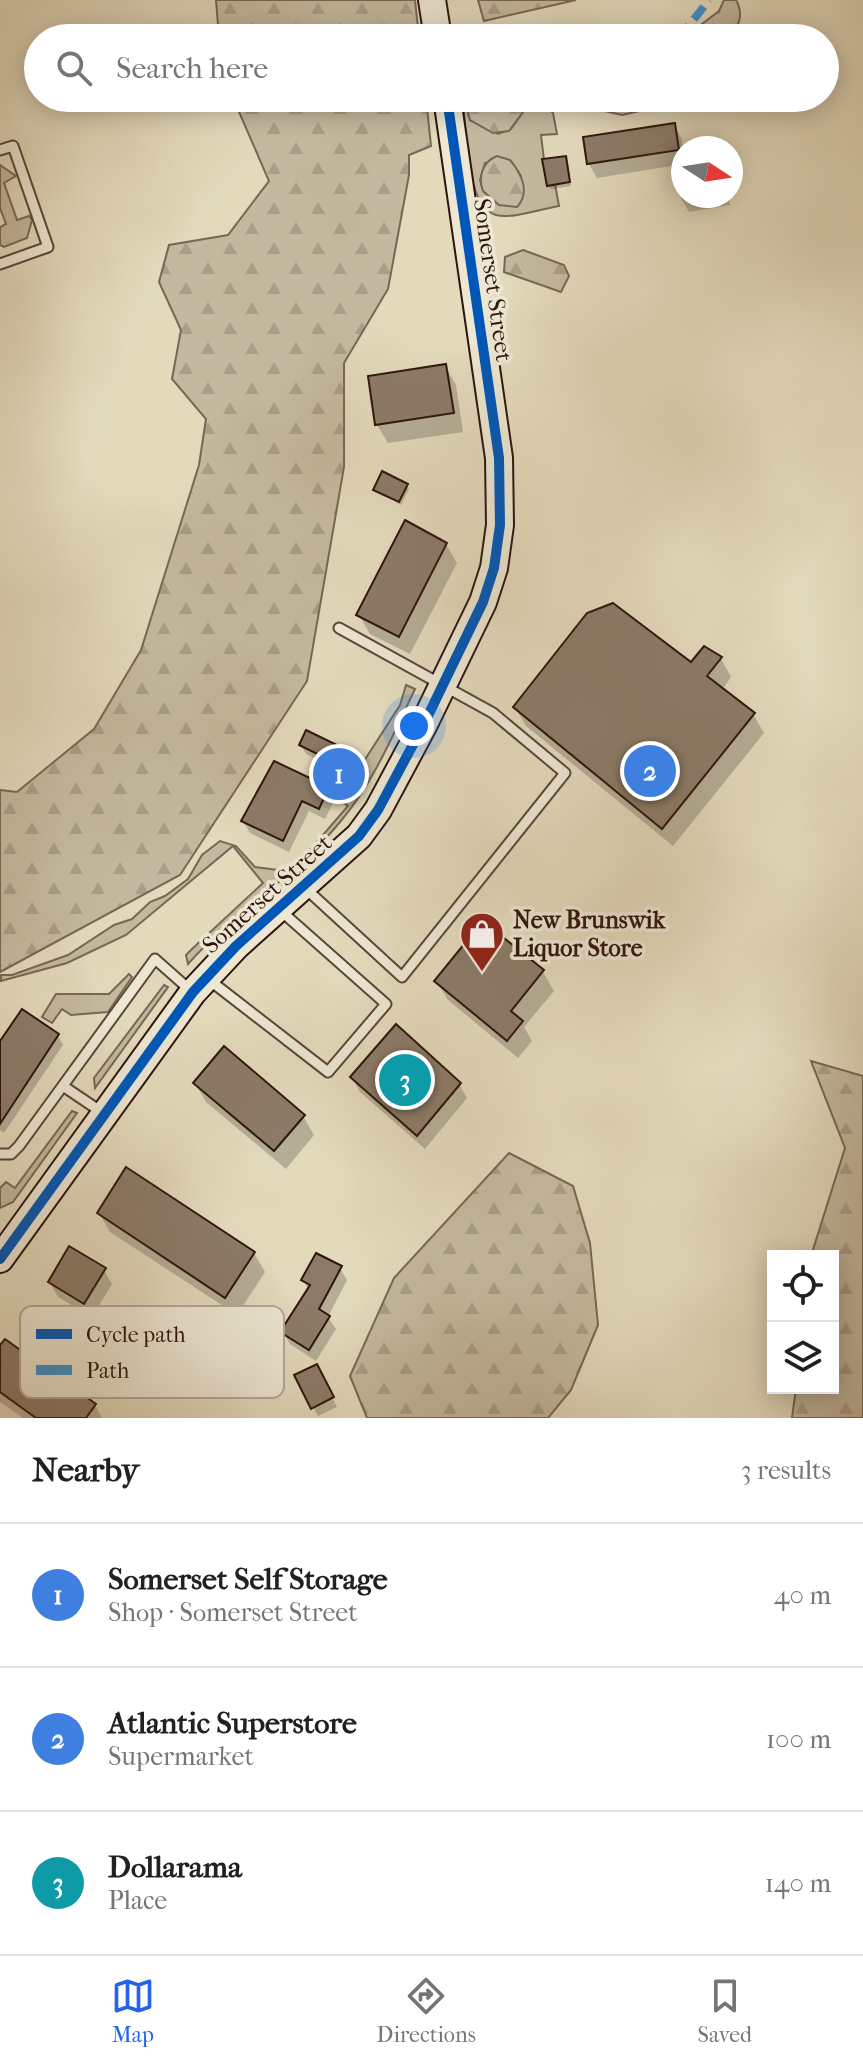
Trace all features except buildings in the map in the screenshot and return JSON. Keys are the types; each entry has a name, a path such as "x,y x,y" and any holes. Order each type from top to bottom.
{"main road":[{"path":"432,0 436,24"},
{"name":"Somerset Street","path":"0,1259 199,984 340,856 378,810 471,629 494,568 501,490 449,112"}],"lane":[{"path":"0,150 13,146 48,247 0,264"},
{"path":"305,888 402,977 565,773 493,713 339,628"},
{"path":"0,1154 11,1154 19,1146 155,959 199,984 328,1072 386,1004 280,909"},
{"path":"63,1086 104,1114"}],"green space":[{"path":"216,0 415,0 418,24 218,24"},
{"path":"478,0 576,0 484,21"},
{"path":"724,0 736,0 740,10 738,24 702,24 719,11"},
{"path":"239,112 427,112 431,146 409,155 409,175 388,289 344,363 344,467 307,681 180,875 0,972 0,790 17,792 94,729 141,650 199,465 206,419 172,379 181,330 159,282 169,245 228,235 269,181"},
{"path":"464,112 467,112 470,120 498,134 511,129 523,112 552,112 557,134 541,135 547,185 555,184 559,206 510,216 496,215 486,209 473,182","holes":["510,160 521,176 499,205 483,191 480,180 485,163"]},
{"path":"468,112 523,112 509,131 493,133 470,120"},
{"path":"497,156 510,160 521,177 524,189 517,207 499,205 483,191 482,170"},
{"path":"0,165 16,176 4,183 17,220 29,216 32,220 27,238 4,247 0,245 0,227 6,224 0,208"},
{"path":"523,250 564,265 569,276 561,292 504,272 505,257"},
{"path":"406,685 415,689 382,758 352,807 304,860 225,927 188,964 186,955 263,883 233,846 126,935 67,963 1,981 1,975 12,975 68,955 114,925 132,919 150,902 165,896 188,879 202,855 220,841 236,846 255,867 286,871 310,850 348,806 339,800 400,705"},
{"path":"129,974 132,977 108,1012 71,1015 62,1009 52,1023 42,1017 56,994 109,994"},
{"path":"164,985 168,987 95,1088 94,1078"},
{"path":"811,1061 863,1076 863,1418 792,1418 795,1394 839,1394 839,1250 813,1250 845,1148"},
{"path":"72,1111 77,1113 13,1202 0,1208 0,1188 6,1182 15,1188"},
{"path":"509,1153 573,1186 590,1243 598,1325 571,1390 548,1418 367,1418 350,1376 394,1278"}],"marked path":[{"path":"690,24 709,0"}],"cycle path":[{"path":"0,1259 193,992 236,946 359,836 378,810 423,726 483,602 494,568 500,525 499,458 449,112"}],"place":[{"name":"Atlantic Superstore","path":"650,771"},
{"name":"Somerset Self Storage","path":"339,774"},
{"name":"New Brunswik Liquor Store","path":"482,973"},
{"name":"Dollarama","path":"405,1080"}]}
